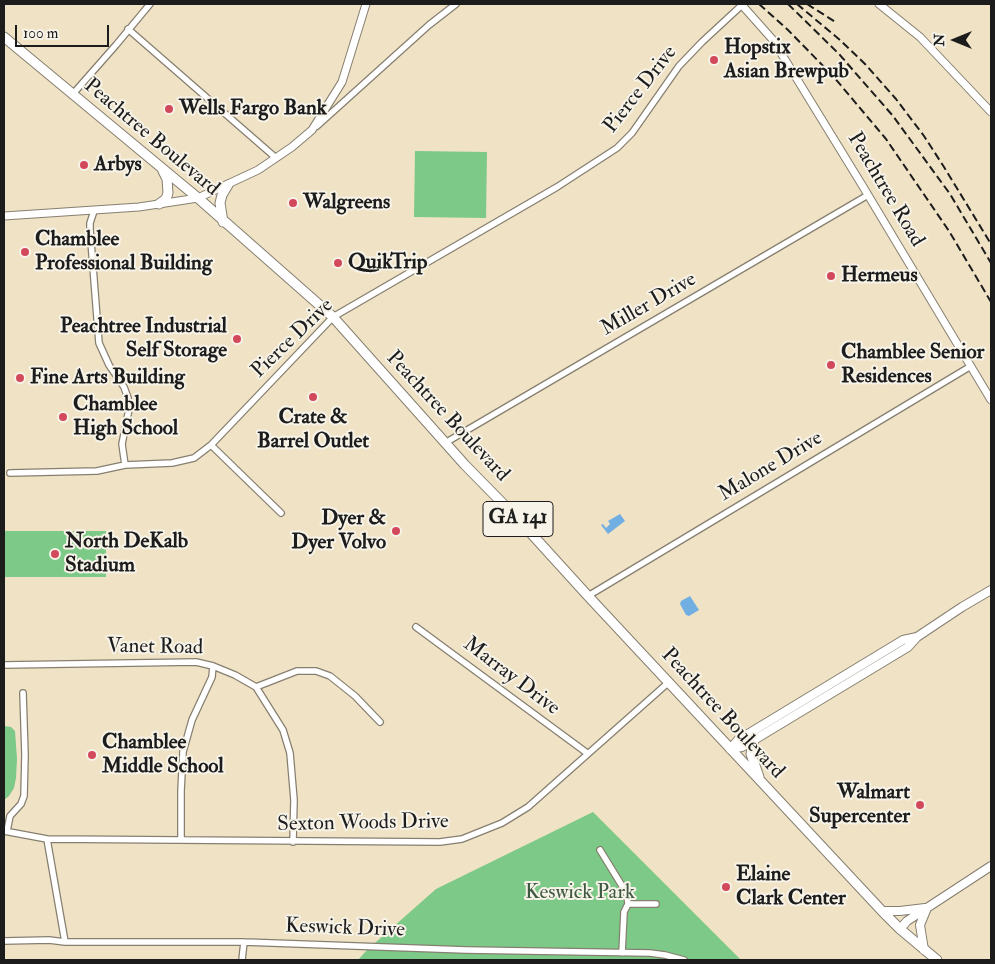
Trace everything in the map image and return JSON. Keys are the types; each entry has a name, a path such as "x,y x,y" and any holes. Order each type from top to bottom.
{"highway":[{"name":"Peachtree Boulevard","path":"5,41 198,198 332,317 445,443 900,930 938,960"},
{"path":"159,204 166,199 168,194 166,175 160,167"},
{"path":"223,222 220,203 228,185"},
{"path":"754,740 751,754 761,782"}],"main road":[{"path":"730,749 742,747 908,647 918,637 991,590"},
{"path":"730,749 738,740 904,640 918,637"},
{"path":"900,930 908,921 991,866"},
{"path":"882,910 900,911 928,908"},
{"path":"924,950 920,924 928,908"}],"street":[{"path":"72,94 150,4"},
{"path":"312,130 342,82 366,4"},
{"path":"4,216 94,211 159,204 198,198 228,185 276,158 312,130 429,25 456,4"},
{"path":"879,4 920,37 991,112"},
{"name":"Peachtree Road","path":"741,5 773,40 991,400"},
{"name":"Pierce Drive","path":"10,473 97,471 125,465 160,464 194,458 211,445 332,317 557,187 617,148 632,133 679,66 741,5"},
{"path":"128,29 276,158"},
{"name":"Miller Drive","path":"445,443 868,195"},
{"path":"84,211 90,223 99,343 109,365 124,387 128,398 129,409 122,444 125,465"},
{"path":"90,223 94,211"},
{"name":"Malone Drive","path":"588,596 971,366"},
{"path":"211,445 281,513"},
{"name":"Marray Drive","path":"416,627 587,754"},
{"name":"Vanet Road","path":"4,665 196,662 214,666 256,687 283,730 290,753 294,800 293,842"},
{"path":"181,840 181,792 184,752 192,720 212,677 214,666"},
{"path":"256,687 297,671 316,671 330,676 354,696 380,722"},
{"name":"Sexton Woods Drive","path":"5,831 47,839 440,842 462,839 502,823 528,807 669,682"},
{"path":"5,831 10,816 21,804 24,796 23,694"},
{"path":"47,839 65,942"},
{"path":"600,850 627,894 628,904 624,912 622,953"},
{"path":"628,904 656,904"},
{"name":"Keswick Drive","path":"4,942 49,940 65,942 244,942 466,950 666,954 684,960"},
{"path":"242,960 244,942"}],"green space":[{"path":"415,151 487,152 486,218 414,217"},
{"name":"North DeKalb Stadium","path":"4,531 106,531 106,577 4,577"},
{"path":"4,726 11,727 15,731 17,759 14,788 4,800"},
{"name":"Keswick Park","path":"593,812 741,960 358,960 436,889"}],"water":[{"path":"620,514 625,521 608,534 601,525 603,524 606,528 610,524 608,521"},
{"path":"690,596 699,610 689,616 686,615 680,604 681,601"}],"railway":[{"path":"759,4 788,30 833,76 886,139 949,231 991,302"},
{"path":"788,4 839,54 893,116 950,194 991,263"},
{"path":"797,4 840,40 865,64 896,99 924,136 991,244"},
{"path":"807,4 837,23"}],"place":[{"name":"Hopstix Asian Brewpub","path":"714,60"},
{"name":"Wells Fargo Bank","path":"169,109"},
{"name":"Arbys","path":"84,165"},
{"name":"Walgreens","path":"293,203"},
{"name":"Chamblee Professional Building","path":"25,252"},
{"name":"QuikTrip","path":"338,263"},
{"name":"Hermeus","path":"831,276"},
{"name":"Peachtree Industrial Self Storage","path":"237,339"},
{"name":"Chamblee Senior Residences","path":"831,365"},
{"name":"Fine Arts Building","path":"20,378"},
{"name":"Crate & Barrel Outlet","path":"313,397"},
{"name":"Chamblee High School","path":"63,417"},
{"name":"Dyer & Dyer Volvo","path":"396,531"},
{"name":"North DeKalb Stadium","path":"55,554"},
{"name":"Chamblee Middle School","path":"92,755"},
{"name":"Walmart Supercenter","path":"920,805"},
{"name":"Elaine Clark Center","path":"726,887"}]}
